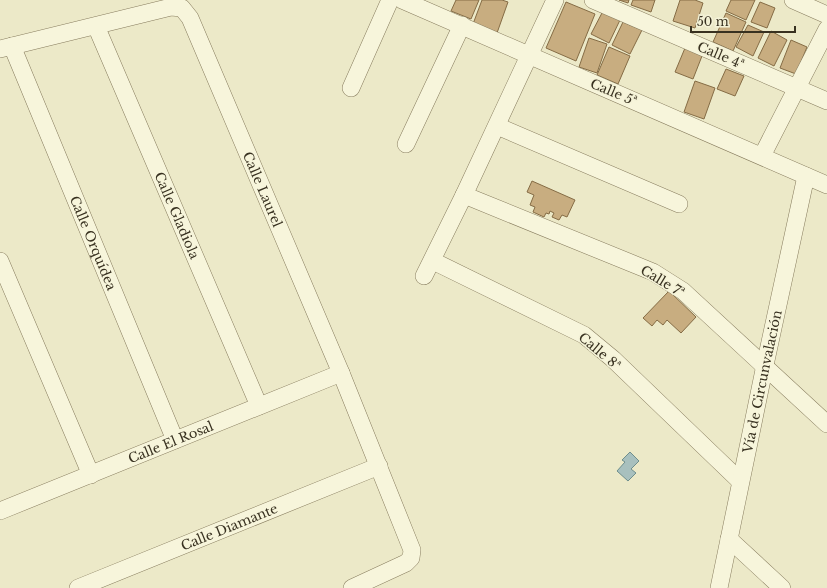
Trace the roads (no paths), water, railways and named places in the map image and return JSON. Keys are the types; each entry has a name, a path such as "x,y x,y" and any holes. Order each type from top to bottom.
{"street":[{"path":"351,88 390,0"},
{"name":"Calle 5ª","path":"402,0 827,185"},
{"path":"424,276 433,261 555,0"},
{"name":"Calle 4ª","path":"593,0 827,101"},
{"path":"792,0 827,15"},
{"name":"Calle Laurel","path":"96,26 171,7 182,8 190,18 341,373 412,550 411,558 406,563 352,588"},
{"path":"406,144 462,25"},
{"path":"6,48 96,26"},
{"name":"Calle Gladiola","path":"96,26 259,406"},
{"path":"762,156 827,29"},
{"name":"Calle Orquídea","path":"6,48 175,440"},
{"path":"497,126 679,204"},
{"name":"Vía de Circunvalación","path":"719,588 740,481 806,176"},
{"name":"Calle 7ª","path":"464,195 653,272 683,291 765,365 827,424"},
{"path":"0,261 91,475"},
{"name":"Calle 8ª","path":"433,261 584,334 613,359 740,481"},
{"name":"Calle El Rosal","path":"1,508 91,475 341,373"},
{"name":"Calle Diamante","path":"78,588 379,466"},
{"path":"729,539 782,588"}],"water":[{"path":"630,452 639,461 631,469 636,473 628,481 617,471 625,462 622,460"}]}
